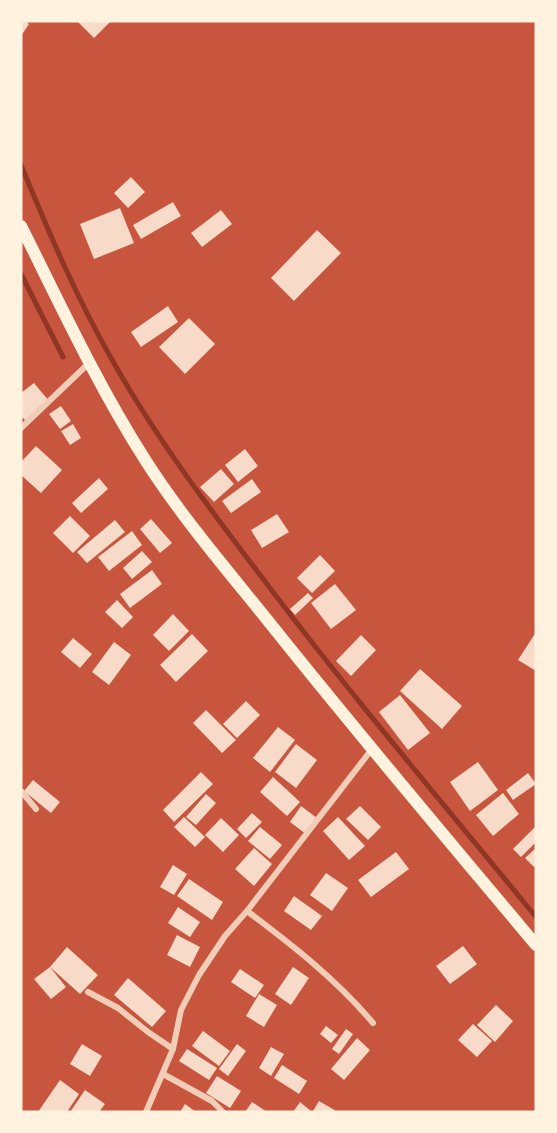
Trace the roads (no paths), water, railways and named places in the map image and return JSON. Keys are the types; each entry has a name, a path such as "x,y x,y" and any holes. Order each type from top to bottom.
{"main road":[{"path":"21,226 89,362 144,459 179,509 372,749 536,945"}],"street":[{"path":"21,428 89,362"},
{"path":"146,1112 173,1049 181,1010 199,975 225,936 247,911 372,749"},
{"path":"21,791 36,809"},
{"path":"247,911 331,978 373,1023"},
{"path":"88,992 118,1008 173,1049"},
{"path":"163,1074 212,1101 223,1112"}],"waterway":[{"path":"21,165 76,292 115,365 169,451 302,630 536,917"},
{"path":"21,274 63,357"}]}
